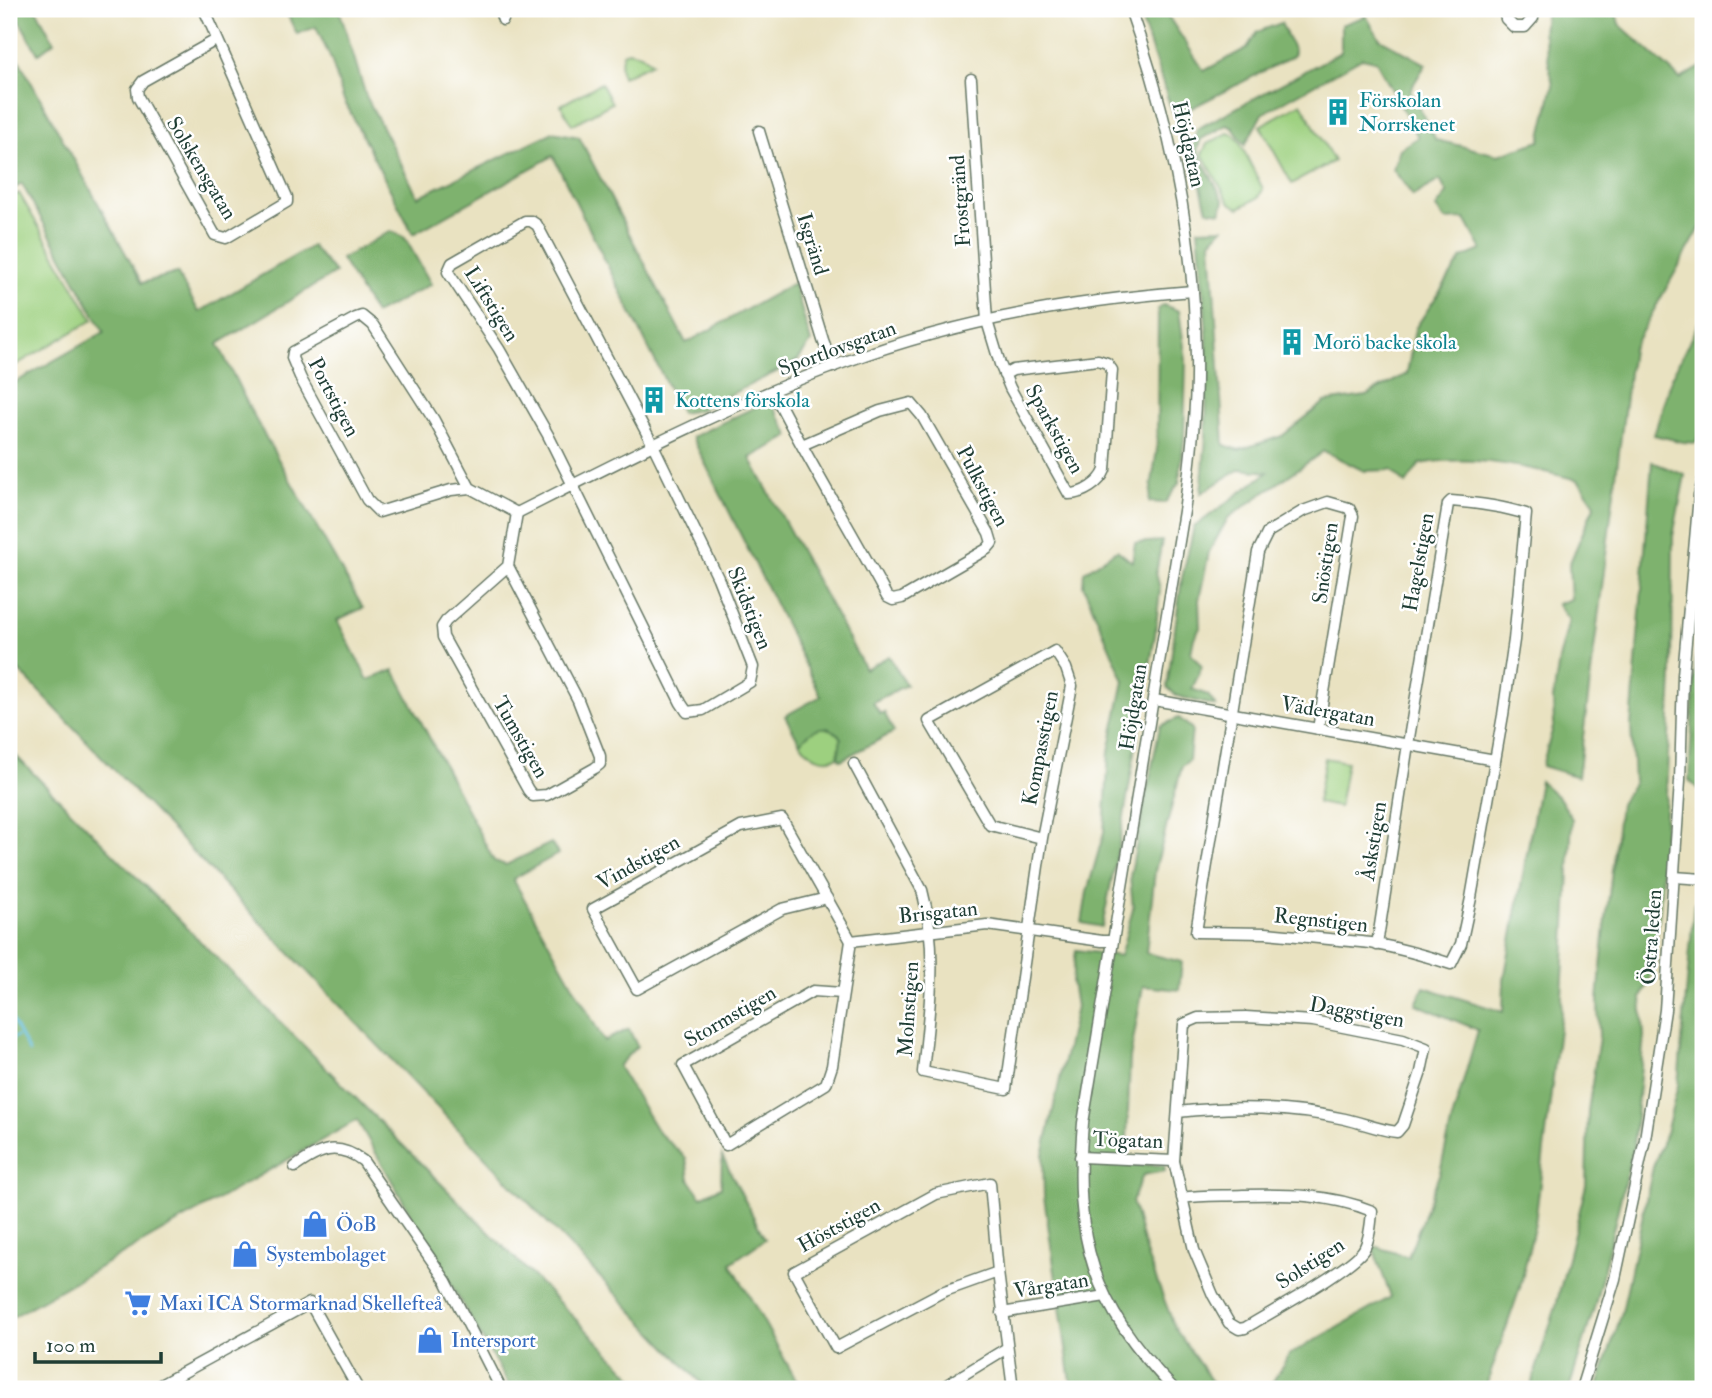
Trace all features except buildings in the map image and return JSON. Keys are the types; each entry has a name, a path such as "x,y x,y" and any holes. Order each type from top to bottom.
{"street":[{"name":"Solskensgatan","path":"204,9 287,197 287,202 226,238 215,235 138,97 137,89 143,81 216,40"},
{"path":"499,9 503,20"},
{"name":"Höjdgatan","path":"1130,9 1154,78 1170,138 1188,234 1196,356 1191,455 1154,700 1085,1111 1080,1157 1082,1216 1086,1242 1105,1296 1142,1353 1174,1389"},
{"path":"1503,9 1506,19 1514,27 1525,27 1533,18 1535,9"},
{"name":"Frostgränd","path":"971,79 988,321"},
{"name":"Isgränd","path":"759,131 833,367"},
{"name":"Liftstigen","path":"572,485 548,435 499,349 448,272 452,263 525,220 537,225 653,445"},
{"name":"Sportlovsgatan","path":"517,513 653,445 833,367 928,336 988,321 1088,302 1193,291"},
{"name":"Portstigen","path":"356,318 367,318 434,420 470,488 451,490 379,512 367,500 300,379 292,358 293,352 356,318"},
{"name":"Sparkstigen","path":"988,321 1004,375 1069,495 1077,494 1102,478 1105,470 1112,370 1107,363 1098,360 1013,370 1004,375"},
{"name":"Pulkstigen","path":"773,391 802,445 887,597 893,600 902,598 987,549 992,543 989,533 922,416 911,403 880,411 802,445"},
{"name":"Skidstigen","path":"572,485 681,704 687,712 703,710 750,682 754,667 718,578 653,445"},
{"name":"Östra leden","path":"1581,1389 1615,1279 1645,1139 1665,1010 1683,675 1699,495 1703,480"},
{"path":"470,488 517,513 508,566"},
{"name":"Hagelstigen","path":"1408,744 1448,504 1451,501 1504,507 1526,514 1526,526 1514,640 1495,760"},
{"name":"Snöstigen","path":"1232,713 1258,552 1263,539 1268,532 1303,511 1328,502 1341,504 1349,508 1353,516 1318,729"},
{"name":"Tumstigen","path":"508,566 578,700 600,756 600,764 595,768 547,795 533,796 528,790 443,637 442,628 446,621 508,566"},
{"name":"Kompasstigen","path":"1030,931 1042,838 1072,686 1066,668 1055,651 929,721 990,825 1042,838"},
{"name":"Vädergatan","path":"1154,700 1495,760"},
{"name":"Regnstigen","path":"1232,713 1196,932 1266,933 1377,944 1451,964 1464,932 1495,760"},
{"name":"Åskstigen","path":"1377,944 1408,744"},
{"name":"Molnstigen","path":"855,764 922,890 933,965 923,1072 1006,1089 1030,931"},
{"name":"Vindstigen","path":"827,898 782,909 637,989 593,909 741,827 782,819 827,898 851,941"},
{"path":"1674,877 1703,879"},
{"name":"Brisgatan","path":"851,941 987,925 1102,942 1112,941"},
{"name":"Stormstigen","path":"842,993 813,991 683,1065 726,1145 826,1084 832,1066 851,941"},
{"name":"Daggstigen","path":"1174,1161 1185,1024 1198,1018 1246,1017 1313,1021 1403,1039 1426,1048 1422,1072 1403,1125 1397,1132 1306,1113 1245,1109 1178,1112"},
{"path":"295,1167 313,1155 332,1148 353,1154 363,1161 446,1281 501,1389"},
{"name":"Tögatan","path":"1080,1157 1174,1161"},
{"name":"Solstigen","path":"1174,1161 1182,1198 1194,1250 1229,1323 1239,1329 1245,1328 1359,1256 1365,1248 1371,1223 1372,1211 1346,1201 1320,1196 1279,1194 1182,1198"},
{"name":"Höststigen","path":"998,1272 942,1292 836,1348 794,1272 936,1194 990,1183 1002,1313 1013,1389"},
{"name":"Vårgatan","path":"1002,1313 1105,1296"},
{"path":"153,1389 310,1303 358,1389"},
{"path":"940,1389 1007,1348"}],"green space":[{"path":"13,9 36,9 54,42 38,54"},
{"path":"289,9 339,9 366,96 418,197 553,132 579,137 686,343 794,283 811,342 798,360 784,368 699,410 681,413 553,156 413,234 343,98 331,59 316,27 297,34 287,14"},
{"path":"1138,9 1173,9 1166,13 1204,71 1247,48 1257,32 1281,23 1294,51 1293,56 1180,114 1172,111"},
{"path":"1546,9 1615,9 1619,24 1680,79 1703,66 1703,223 1632,349 1578,777 1542,766 1554,724 1553,699 1569,620 1557,604 1571,599 1569,565 1595,504 1578,480 1519,467 1459,460 1420,464 1406,484 1391,470 1364,471 1324,451 1228,518 1209,552 1199,600 1200,628 1194,638 1191,653 1202,667 1192,689 1208,695 1216,706 1177,696 1167,687 1182,578 1194,527 1268,472 1240,469 1201,493 1206,437 1207,334 1198,229 1223,228 1211,241 1224,445 1239,450 1282,436 1325,402 1366,396 1407,374 1415,329 1462,258 1482,250 1465,219 1445,220 1436,208 1447,193 1440,180 1413,196 1393,169 1400,149 1418,137 1376,61 1362,58 1262,114 1245,145 1233,128 1227,125 1201,139 1197,151 1224,201 1221,212 1207,210 1192,151 1197,129 1341,52 1341,25 1366,16 1380,39 1426,64 1410,90 1436,140 1498,155 1540,141 1553,85 1543,31"},
{"path":"9,42 142,283 177,273 199,312 312,246 335,273 218,344 253,415 363,608 337,620 368,680 394,670 494,861 506,865 551,843 558,854 513,879 604,1041 629,1029 637,1046 618,1066 658,1132 686,1158 689,1179 701,1197 721,1187 722,1156 765,1239 731,1263 801,1389 707,1389 9,660 9,386 104,332 22,184 9,191"},
{"path":"628,51 641,54 652,63 622,77 620,66 623,53"},
{"path":"601,83 612,103 572,125 561,105"},
{"path":"1301,103 1334,161 1292,184 1260,126"},
{"path":"1228,133 1239,141 1263,189 1259,197 1239,208 1229,202 1202,154 1207,144"},
{"path":"19,193 93,320 9,369 9,198"},
{"path":"391,231 405,238 431,284 375,314 341,259"},
{"path":"1163,305 1179,311 1186,360 1184,439 1179,483 1165,503 1149,502 1157,449 1158,309"},
{"path":"1703,314 1703,420 1696,443 1654,435 1672,376"},
{"path":"770,400 790,436 750,458 865,669 889,656 906,685 873,702 880,714 884,712 894,732 841,760 838,757 841,738 836,732 820,728 800,743 785,716 821,696 692,437"},
{"path":"1652,462 1685,475 1673,536 1672,678 1660,910 1652,974 1641,998 1644,1036 1633,1147 1595,1305 1569,1389 1530,1389 1556,1306 1586,1185 1588,1111 1599,1037 1598,1000 1604,936 1620,804 1634,782 1631,726"},
{"path":"1162,541 1156,573 1160,589 1155,635 1102,927 1082,923 1087,892 1104,832 1109,751 1124,681 1083,585 1084,572 1117,550 1132,562 1135,543"},
{"path":"1703,554 1703,794 1689,780 1696,654 1702,616"},
{"path":"1179,718 1192,729 1189,760 1182,766 1155,871 1146,953 1182,962 1179,990 1143,986 1130,1058 1126,1165 1164,1165 1165,1171 1143,1175 1132,1201 1146,1253 1176,1330 1217,1389 1072,1389 1044,1197 1043,1155 1076,1007 1072,982 1076,950 1120,956 1133,909 1130,877 1160,726"},
{"path":"818,727 831,730 841,738 838,757 817,757 800,743 808,733"},
{"path":"9,749 645,1389 511,1389 357,1120 9,1319"},
{"path":"1325,758 1347,762 1339,807 1317,803"},
{"path":"1540,781 1560,799 1572,819 1561,1013 1535,1223 1520,1288 1485,1389 1250,1389 1270,1386 1289,1355 1391,1297 1372,1245 1408,1257 1440,1172 1478,1030 1416,1004 1424,987 1503,1012 1504,980"},
{"path":"1701,896 1703,1389 1597,1389 1622,1312 1653,1167 1666,1133 1678,1085 1694,904"}],"waterway":[{"path":"11,1018 29,1052"},
{"path":"9,1041 17,1036"}],"place":[{"name":"Förskolan Norrskenet","path":"1338,112"},
{"name":"Morö backe skola","path":"1292,342"},
{"name":"Kottens förskola","path":"654,400"},
{"name":"ÖoB","path":"315,1224"},
{"name":"Systembolaget","path":"245,1254"},
{"name":"Maxi ICA Stormarknad Skellefteå","path":"138,1303"},
{"name":"Intersport","path":"430,1340"}]}
